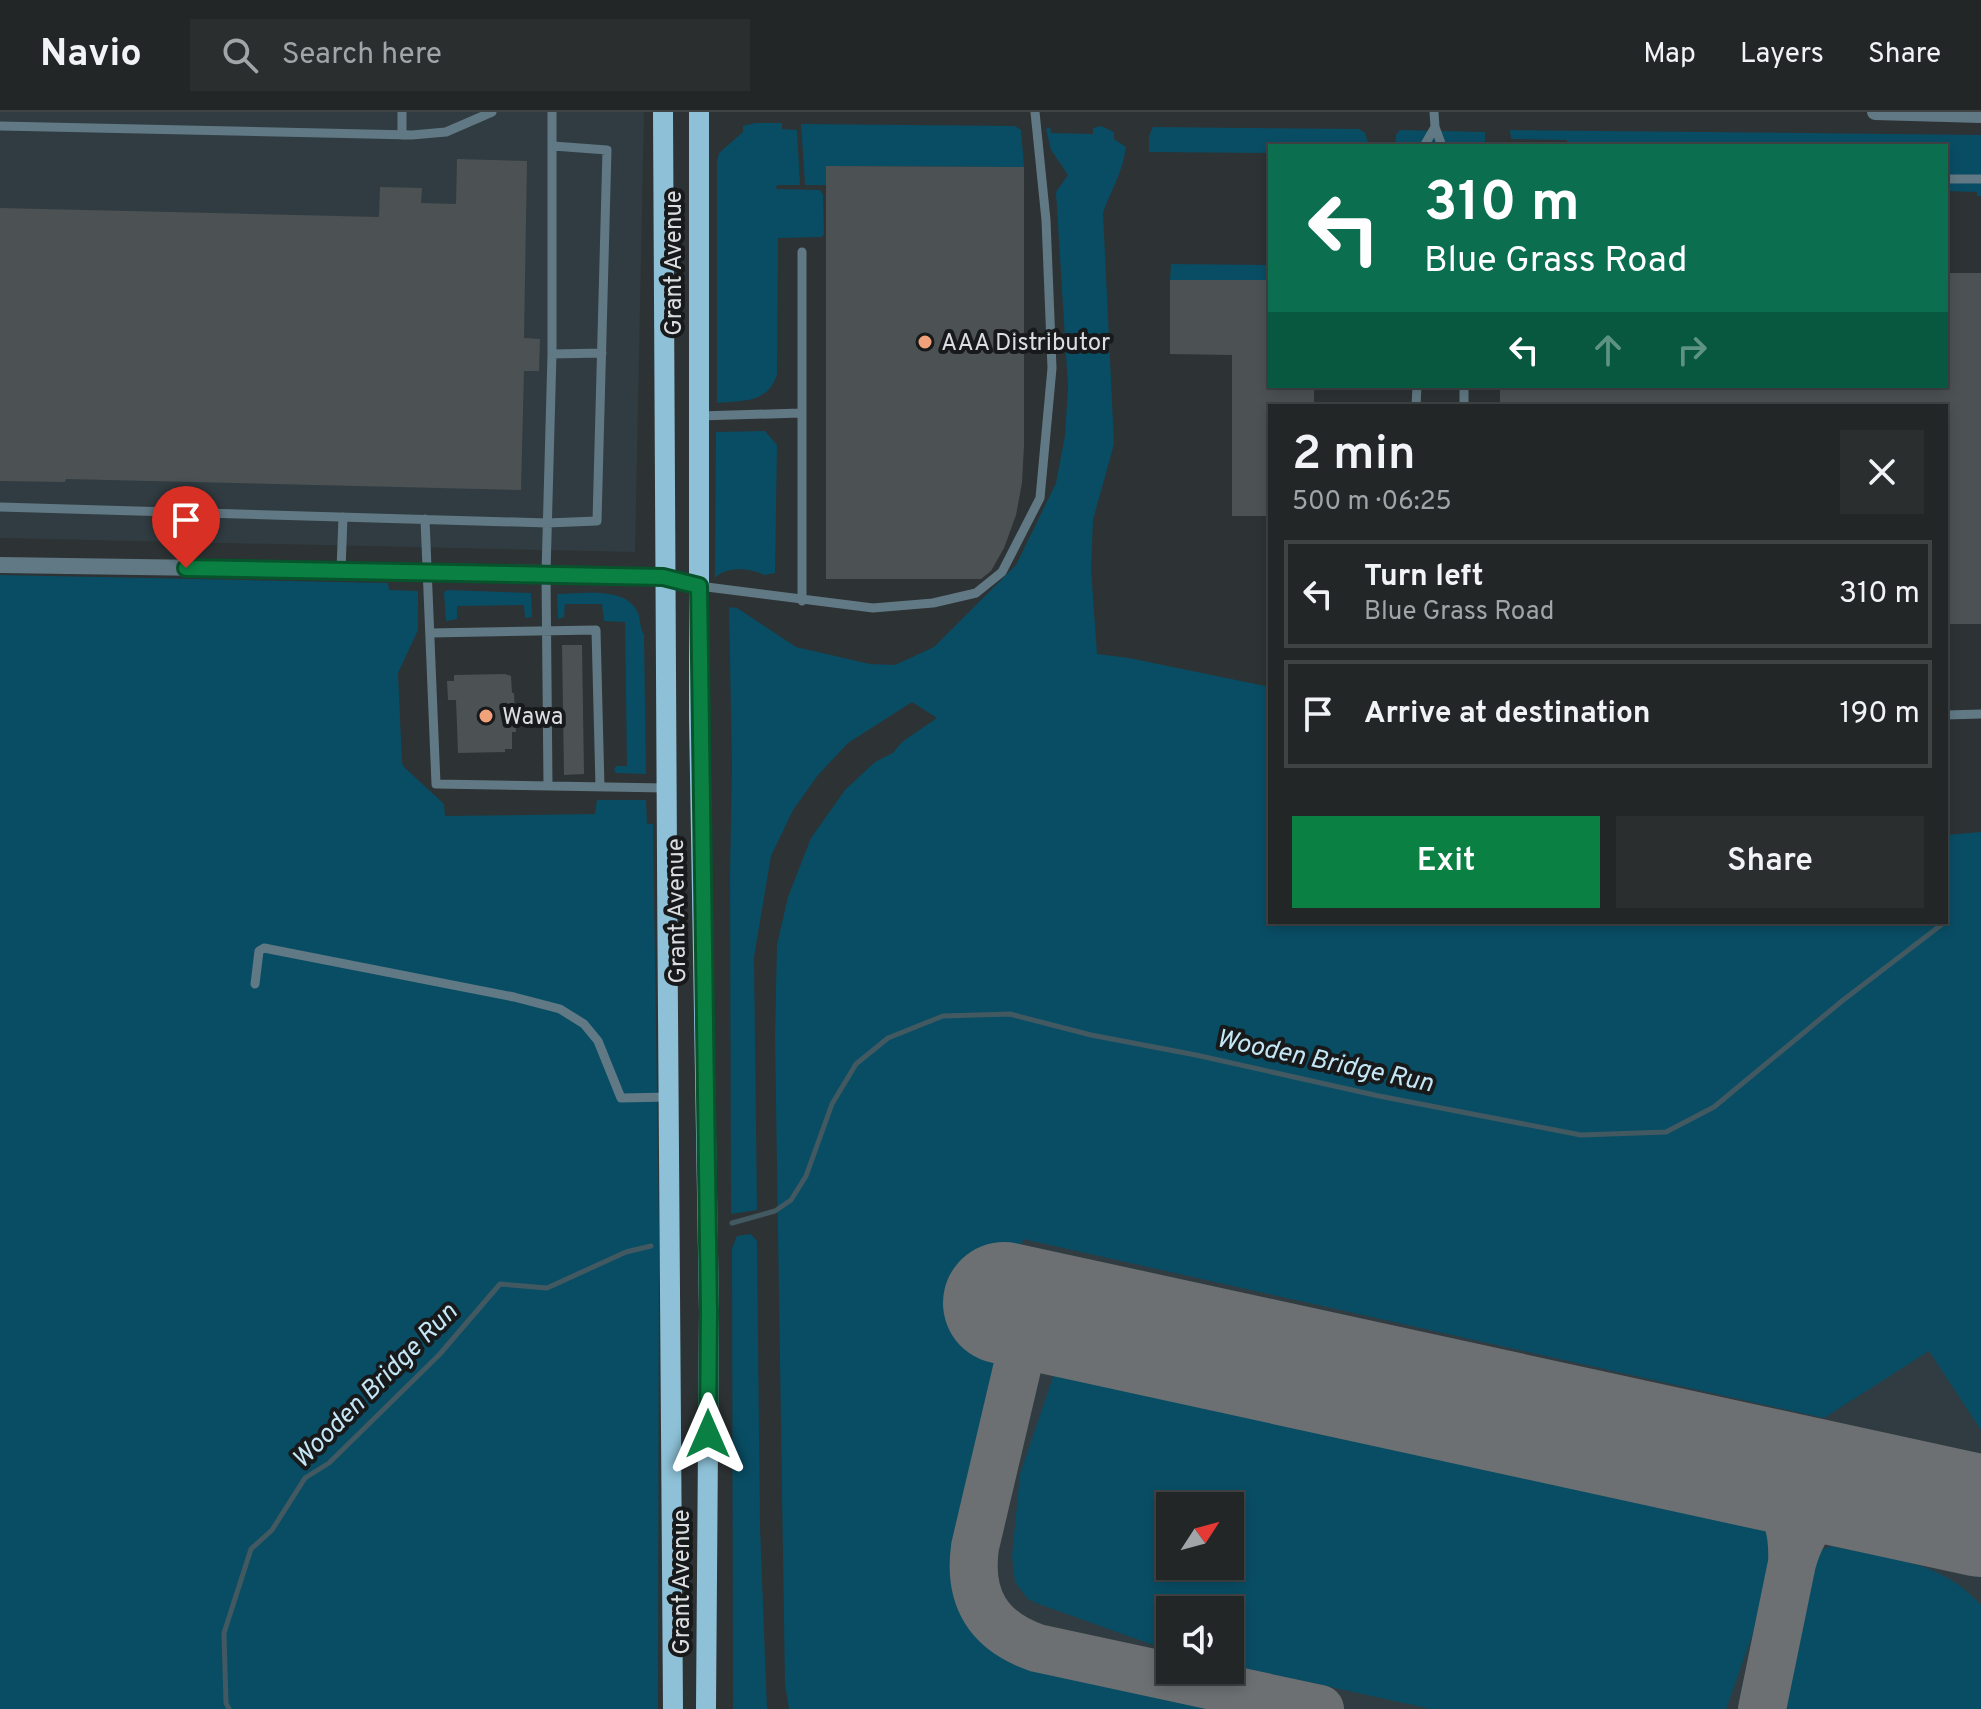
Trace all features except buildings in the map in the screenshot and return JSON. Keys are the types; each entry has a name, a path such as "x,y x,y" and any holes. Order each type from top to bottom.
{"main road":[{"name":"Grant Avenue","path":"663,112 663,577 670,1097 673,1709"},
{"name":"Grant Avenue","path":"699,112 699,586 709,1312 706,1709"}],"street":[{"path":"1875,112 1981,115"},
{"path":"0,565 546,573 663,577 699,586"}],"lane":[{"path":"402,112 402,135"},
{"path":"548,786 546,573 552,354 552,112"},
{"path":"699,586 873,608 933,603 976,593 1002,572 1040,498 1052,368 1046,220 1035,112"},
{"path":"1434,112 1441,144"},
{"path":"0,126 402,135 446,132 485,114"},
{"path":"1425,144 1435,127"},
{"path":"0,507 547,523 597,521 607,150 553,146"},
{"path":"1948,179 1981,179"},
{"path":"802,252 802,601"},
{"path":"552,354 602,353"},
{"path":"699,416 800,413"},
{"path":"341,570 343,517"},
{"path":"425,519 436,784 665,788"},
{"path":"430,633 596,630 600,787"},
{"path":"1948,715 1981,714"},
{"path":"255,984 259,951 264,948 514,997 560,1009 584,1024 598,1041 621,1098 670,1097"}],"shaded area":[{"path":"0,112 644,112 635,552 0,538"},
{"path":"782,123 782,129 797,130 800,185 777,185 776,189 820,190 823,195 824,234 822,237 778,238 777,374 773,384 753,399 717,403 717,161 719,153 743,132 743,126"},
{"path":"801,124 1015,126 1021,130 1024,167 826,166 826,185 805,185"},
{"path":"1101,126 1114,132 1114,139 1126,147 1120,173 1103,213 1114,444 1093,520 1091,569 1097,654 1268,687 1268,924 1948,924 1948,835 1981,832 1981,1430 1929,1351 1824,1418 1023,1239 956,1539 962,1602 980,1633 1013,1656 1035,1665 1236,1709 789,1709 785,1684 775,1038 777,945 788,897 811,838 845,790 875,762 893,753 902,742 937,718 912,702 848,743 818,775 793,810 771,856 754,957 757,1210 731,1214 732,766 729,607 737,608 796,647 870,664 895,665 934,647 1016,565 1056,483 1065,436 1068,387 1056,192 1068,175 1051,150 1046,129 1050,127 1051,133 1093,134 1093,128"},
{"path":"1153,127 1359,129 1365,133 1368,144 1268,144 1268,153 1149,152 1149,136"},
{"path":"1400,130 1485,132 1485,144 1395,144"},
{"path":"1510,130 1981,135 1981,196 1977,196 1977,192 1948,191 1948,144 1567,144 1567,140 1511,139"},
{"path":"1171,264 1268,265 1268,280 1170,280"},
{"path":"765,431 777,445 775,573 764,575 732,570 715,578 716,432"},
{"path":"0,575 388,583 389,590 418,591 418,630 398,673 402,763 444,804 445,816 595,814 597,800 646,800 647,824 653,824 659,1231 658,1709 0,1709"},
{"path":"444,592 531,593 532,617 525,618 524,605 457,606 457,619 446,621"},
{"path":"557,594 612,595 631,603 637,611 644,635 646,774 616,773 614,770 616,766 627,766 625,622 604,621 602,604 565,604 564,617 558,619"},
{"path":"852,853 1268,924 1981,956 1981,1709 815,1709"},
{"path":"751,1234 757,1241 760,1527 767,1709 733,1709 732,1248 737,1236"},
{"path":"1054,1374 1767,1531 1775,1544 1764,1602 1726,1709 1431,1709 1244,1668 1244,1596 1156,1596 1156,1646 1028,1599 1015,1582 1012,1556 1020,1474"},
{"path":"1831,1546 1893,1558 1930,1570 1948,1578 1981,1605 1981,1709 1786,1709 1817,1556 1819,1551"}],"waterway":[{"name":"Wooden Bridge Run","path":"732,1223 775,1211 791,1200 806,1176 832,1104 856,1064 888,1038 943,1016 1010,1014 1091,1035 1581,1135 1666,1132 1714,1107 1842,1001 1942,924"},
{"name":"Wooden Bridge Run","path":"229,1709 226,1703 224,1633 251,1549 272,1530 305,1478 329,1463 439,1355 500,1284 547,1288 626,1252 651,1246"}],"taxiway":[{"path":"1031,1309 975,1547 975,1582 985,1610 1006,1632 1037,1648 1320,1709"},
{"path":"1718,1458 1764,1480 1779,1500 1789,1525 1792,1563 1762,1709"},
{"path":"1792,1563 1805,1530 1824,1510 1850,1499 1885,1496"}],"runway":[{"path":"1004,1303 1981,1516"}],"place":[{"name":"AAA Distributor","path":"925,342"},
{"name":"Wawa","path":"486,716"}],"route":[{"path":"186,568 663,577 699,586 708,1434"}]}
